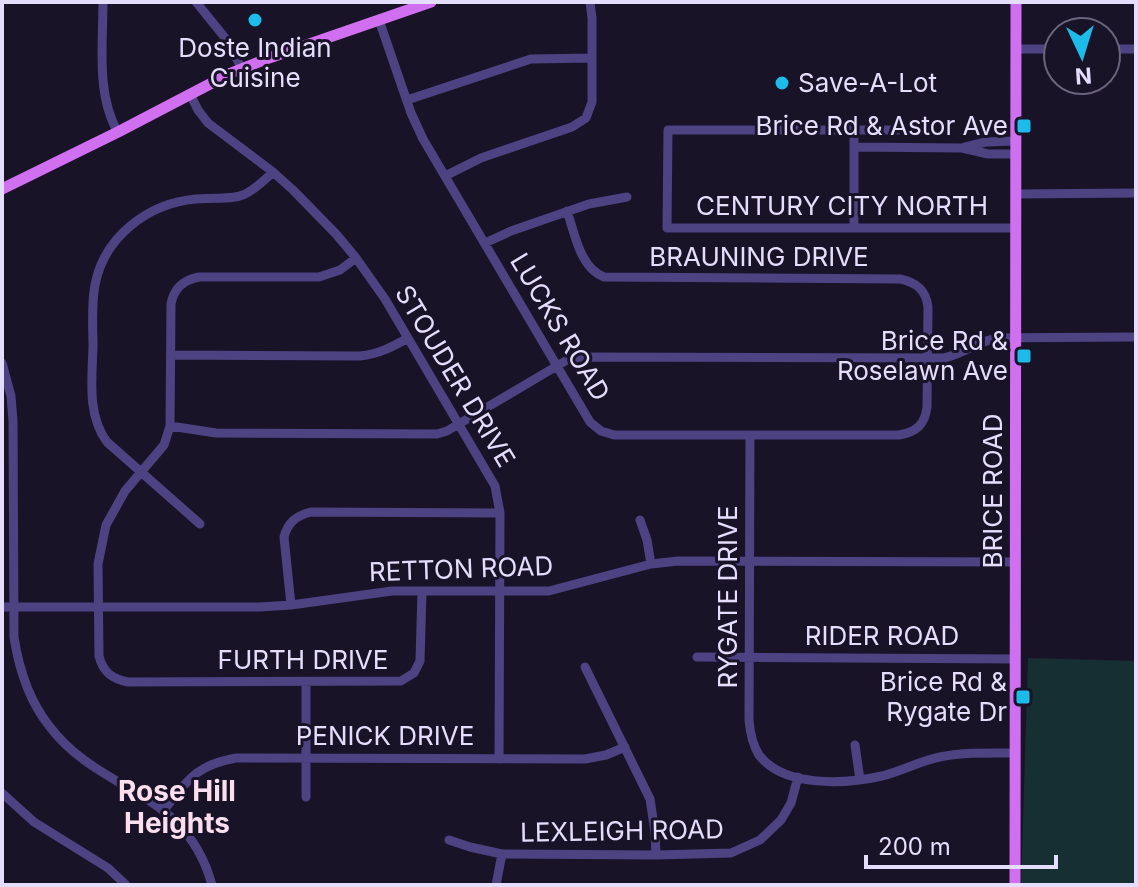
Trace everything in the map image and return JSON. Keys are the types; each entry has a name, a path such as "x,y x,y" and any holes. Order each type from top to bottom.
{"main road":[{"path":"2,189 242,69 431,2"},
{"name":"BRICE ROAD","path":"1015,885 1016,2"}],"street":[{"path":"103,2 103,94 110,119 118,132"},
{"path":"196,2 234,50 242,69"},
{"path":"445,176 481,158 572,127 589,113 592,102 590,2"},
{"name":"LUCKS ROAD","path":"379,20 423,139 590,422 601,431 614,435 899,435 922,425 927,412 927,357"},
{"path":"1016,49 1042,49"},
{"path":"407,100 531,59 591,58"},
{"name":"STOUDER DRIVE","path":"190,94 203,117 214,128 273,172 314,211 356,258 385,299 495,486 500,513 499,759"},
{"name":"CENTURY CITY NORTH","path":"854,130 668,130 667,228 1016,228"},
{"path":"854,228 854,130 897,130"},
{"path":"854,147 962,148 988,154 1016,147"},
{"path":"200,524 101,435 94,416 95,285 100,267 119,236 149,212 182,201 243,196 273,172"},
{"path":"1016,194 1136,193"},
{"path":"485,243 567,211 603,200 627,197"},
{"name":"BRAUNING DRIVE","path":"567,211 585,262 596,274 604,277 900,279 914,283 927,300 927,357"},
{"path":"99,607 98,564 106,525 125,491 164,445 170,426 171,304 175,291 185,281 199,277 319,277 340,270 356,258"},
{"path":"170,426 226,433 430,435 442,433 567,360 580,357 927,357 953,356 986,340 1136,337"},
{"path":"171,355 360,356 386,350 408,338"},
{"path":"2,363 13,408 7,607 18,663 31,696 50,728 87,762 164,810 181,827 197,848 212,885"},
{"name":"RYGATE DRIVE","path":"750,435 751,739 761,756 777,770 798,777"},
{"path":"291,605 284,537 286,529 297,517 311,512 500,513"},
{"path":"640,520 651,564"},
{"name":"RETTON ROAD","path":"7,607 260,607 375,593 553,590 651,564 699,561 1015,562"},
{"name":"FURTH DRIVE","path":"99,607 99,656 108,675 117,680 394,682 401,681 418,668 422,591"},
{"name":"RIDER ROAD","path":"697,657 1015,659"},
{"path":"585,667 650,799 656,855"},
{"path":"306,682 306,797"},
{"path":"855,745 860,780"},
{"name":"PENICK DRIVE","path":"164,810 187,780 209,764 236,758 585,759 625,747"},
{"path":"798,777 825,782 860,780 946,756 1015,753"},
{"name":"LEXLEIGH ROAD","path":"449,840 502,854 731,853 768,834 781,820 791,803 798,777"},
{"path":"2,793 34,822 108,868 126,885"},
{"path":"496,885 502,854"}],"green space":[{"path":"1028,658 1136,661 1136,885 1021,885"}],"place":[{"name":"Doste Indian Cuisine","path":"255,20"},
{"name":"Save-A-Lot","path":"782,83"},
{"name":"Brice Rd & Astor Ave","path":"1024,126"},
{"name":"Brice Rd & Roselawn Ave","path":"1024,356"},
{"name":"Brice Rd & Rygate Dr","path":"1023,697"}],"district":[{"name":"Rose Hill Heights","path":"177,807"}]}
